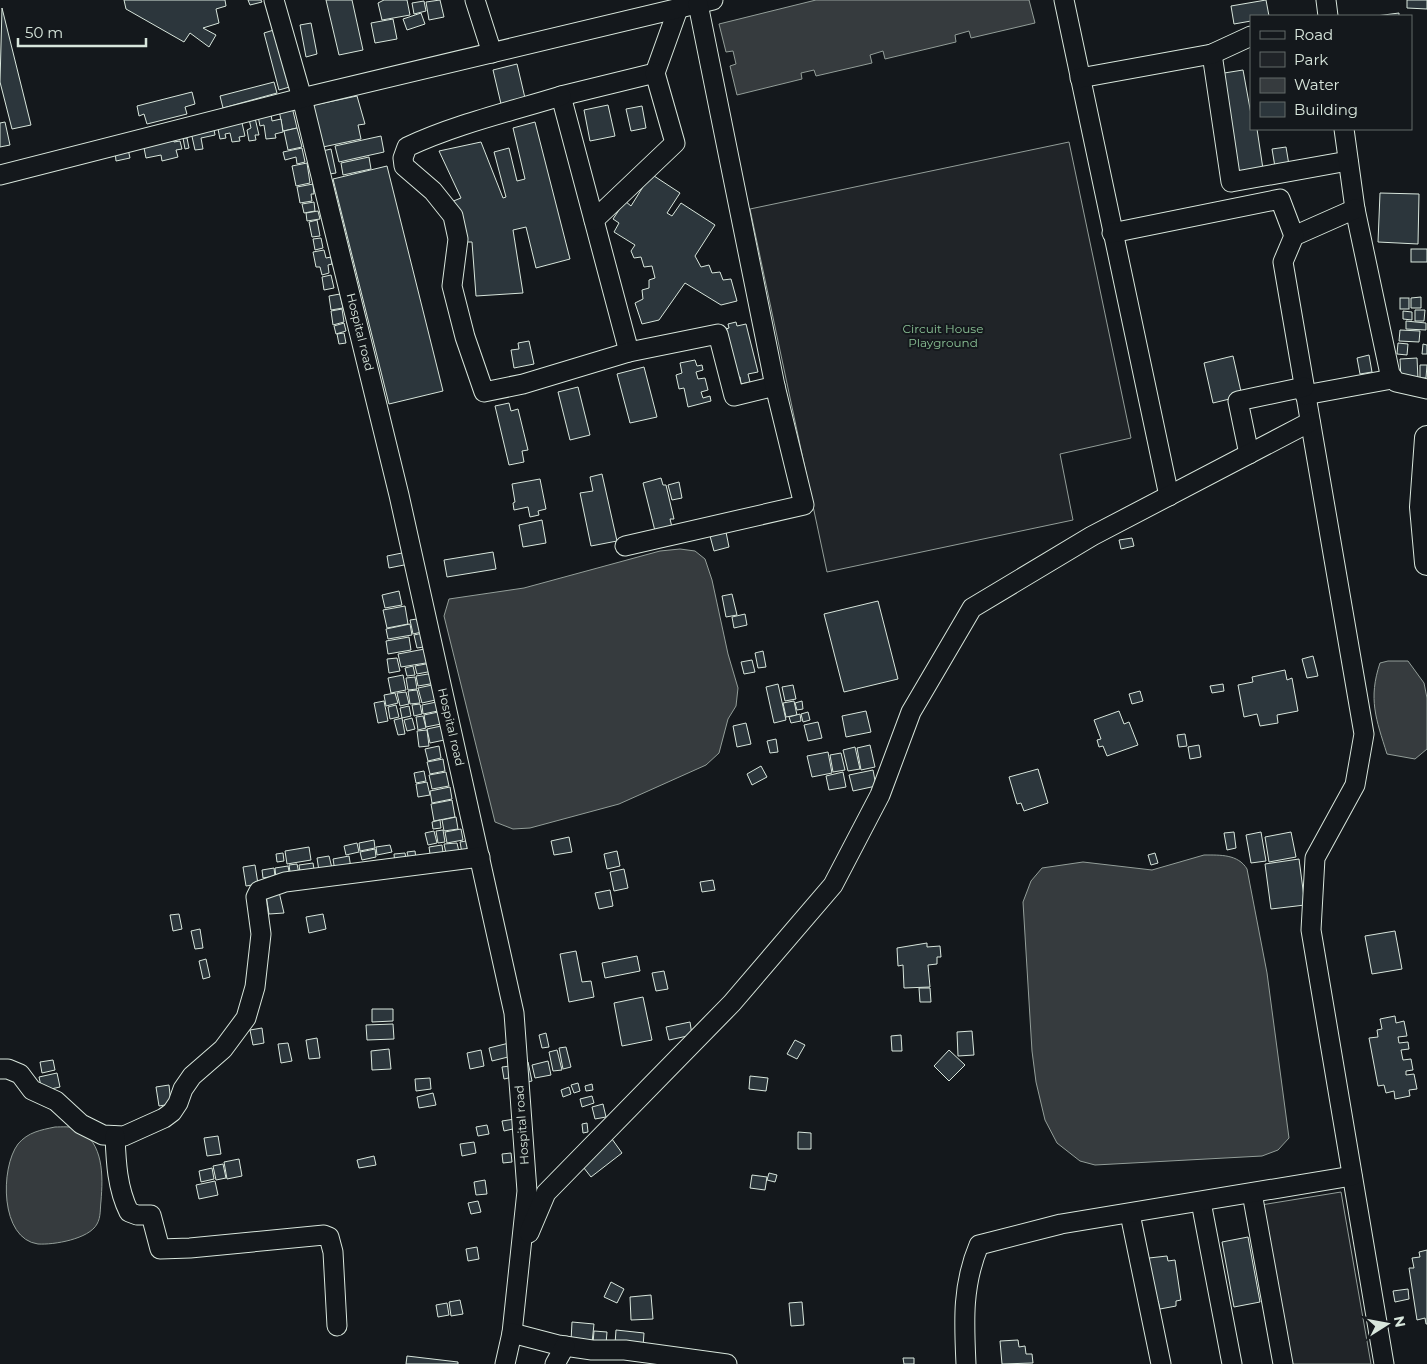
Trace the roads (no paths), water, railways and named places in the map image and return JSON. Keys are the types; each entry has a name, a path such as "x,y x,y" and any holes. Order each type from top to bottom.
{"main road":[{"path":"1427,438 1422,507 1427,563"}],"street":[{"name":"Hospital road","path":"274,0 302,98 399,495 514,1013 527,1191 520,1252 516,1335 505,1364"},
{"path":"475,0 492,53"},
{"path":"1064,0 1169,496"},
{"path":"1326,0 1328,15"},
{"path":"0,175 302,98 706,2 775,386 804,505 625,546"},
{"path":"594,220 675,143 655,74 678,8"},
{"path":"1080,78 1212,54 1250,36"},
{"path":"1212,54 1231,182 1348,161"},
{"path":"655,74 560,96 445,130 407,147 403,158 404,166 438,196 453,216 458,238 452,286 465,337 484,392 523,384 630,352 718,334 734,396 775,386"},
{"path":"560,96 630,352"},
{"path":"1344,130 1355,209 1392,379"},
{"path":"1112,233 1280,199 1294,236"},
{"path":"1355,209 1294,236 1283,262 1364,734 1355,785 1316,858 1311,930 1384,1364"},
{"path":"1249,454 1238,401 1392,379 1427,389"},
{"path":"520,1252 546,1193 732,1003 833,885 880,795 911,712 972,608 1092,536 1310,422"},
{"path":"0,1069 8,1069 20,1074 32,1090 56,1101 81,1124 103,1135 124,1136 136,1132 172,1112 192,1076 223,1049 246,1018 255,987 262,934 256,897 259,891 285,882 480,857"},
{"path":"114,1136 116,1164 128,1212 137,1215 151,1215 160,1249 190,1248 324,1235 329,1237 333,1252 337,1326"},
{"path":"966,1364 964,1314 970,1267 979,1245 1061,1224 1352,1176"},
{"path":"1252,1193 1282,1364"},
{"path":"1202,1202 1232,1364"},
{"path":"1130,1214 1161,1364"},
{"path":"516,1335 561,1346 592,1350 625,1350 727,1364"},
{"path":"554,1364 561,1346"}],"water":[{"path":"816,0 1029,0 1035,23 971,38 969,31 955,35 956,42 885,59 883,51 870,55 872,63 816,76 814,70 801,73 802,79 737,95 730,66 736,64 733,51 726,52 719,24"},
{"path":"680,549 695,551 705,559 712,580 728,654 738,688 736,706 728,719 719,753 706,765 619,804 530,828 513,829 495,822 444,616 449,599 524,588 660,551"},
{"path":"1408,661 1424,683 1427,698 1427,749 1415,759 1387,754 1380,730 1375,709 1374,687 1380,663"},
{"path":"1204,855 1228,856 1239,860 1247,869 1267,973 1289,1138 1278,1150 1262,1156 1095,1165 1080,1161 1057,1143 1045,1120 1036,1082 1032,1051 1023,902 1031,881 1042,868 1083,862 1152,870"},
{"path":"55,1127 78,1129 87,1135 93,1143 100,1161 101,1171 100,1216 97,1224 87,1234 62,1242 38,1244 25,1239 16,1230 10,1216 6,1185 8,1169 12,1155 22,1140 35,1132"}],"park label":[{"name":"Circuit House Playground","path":"943,336"}]}
